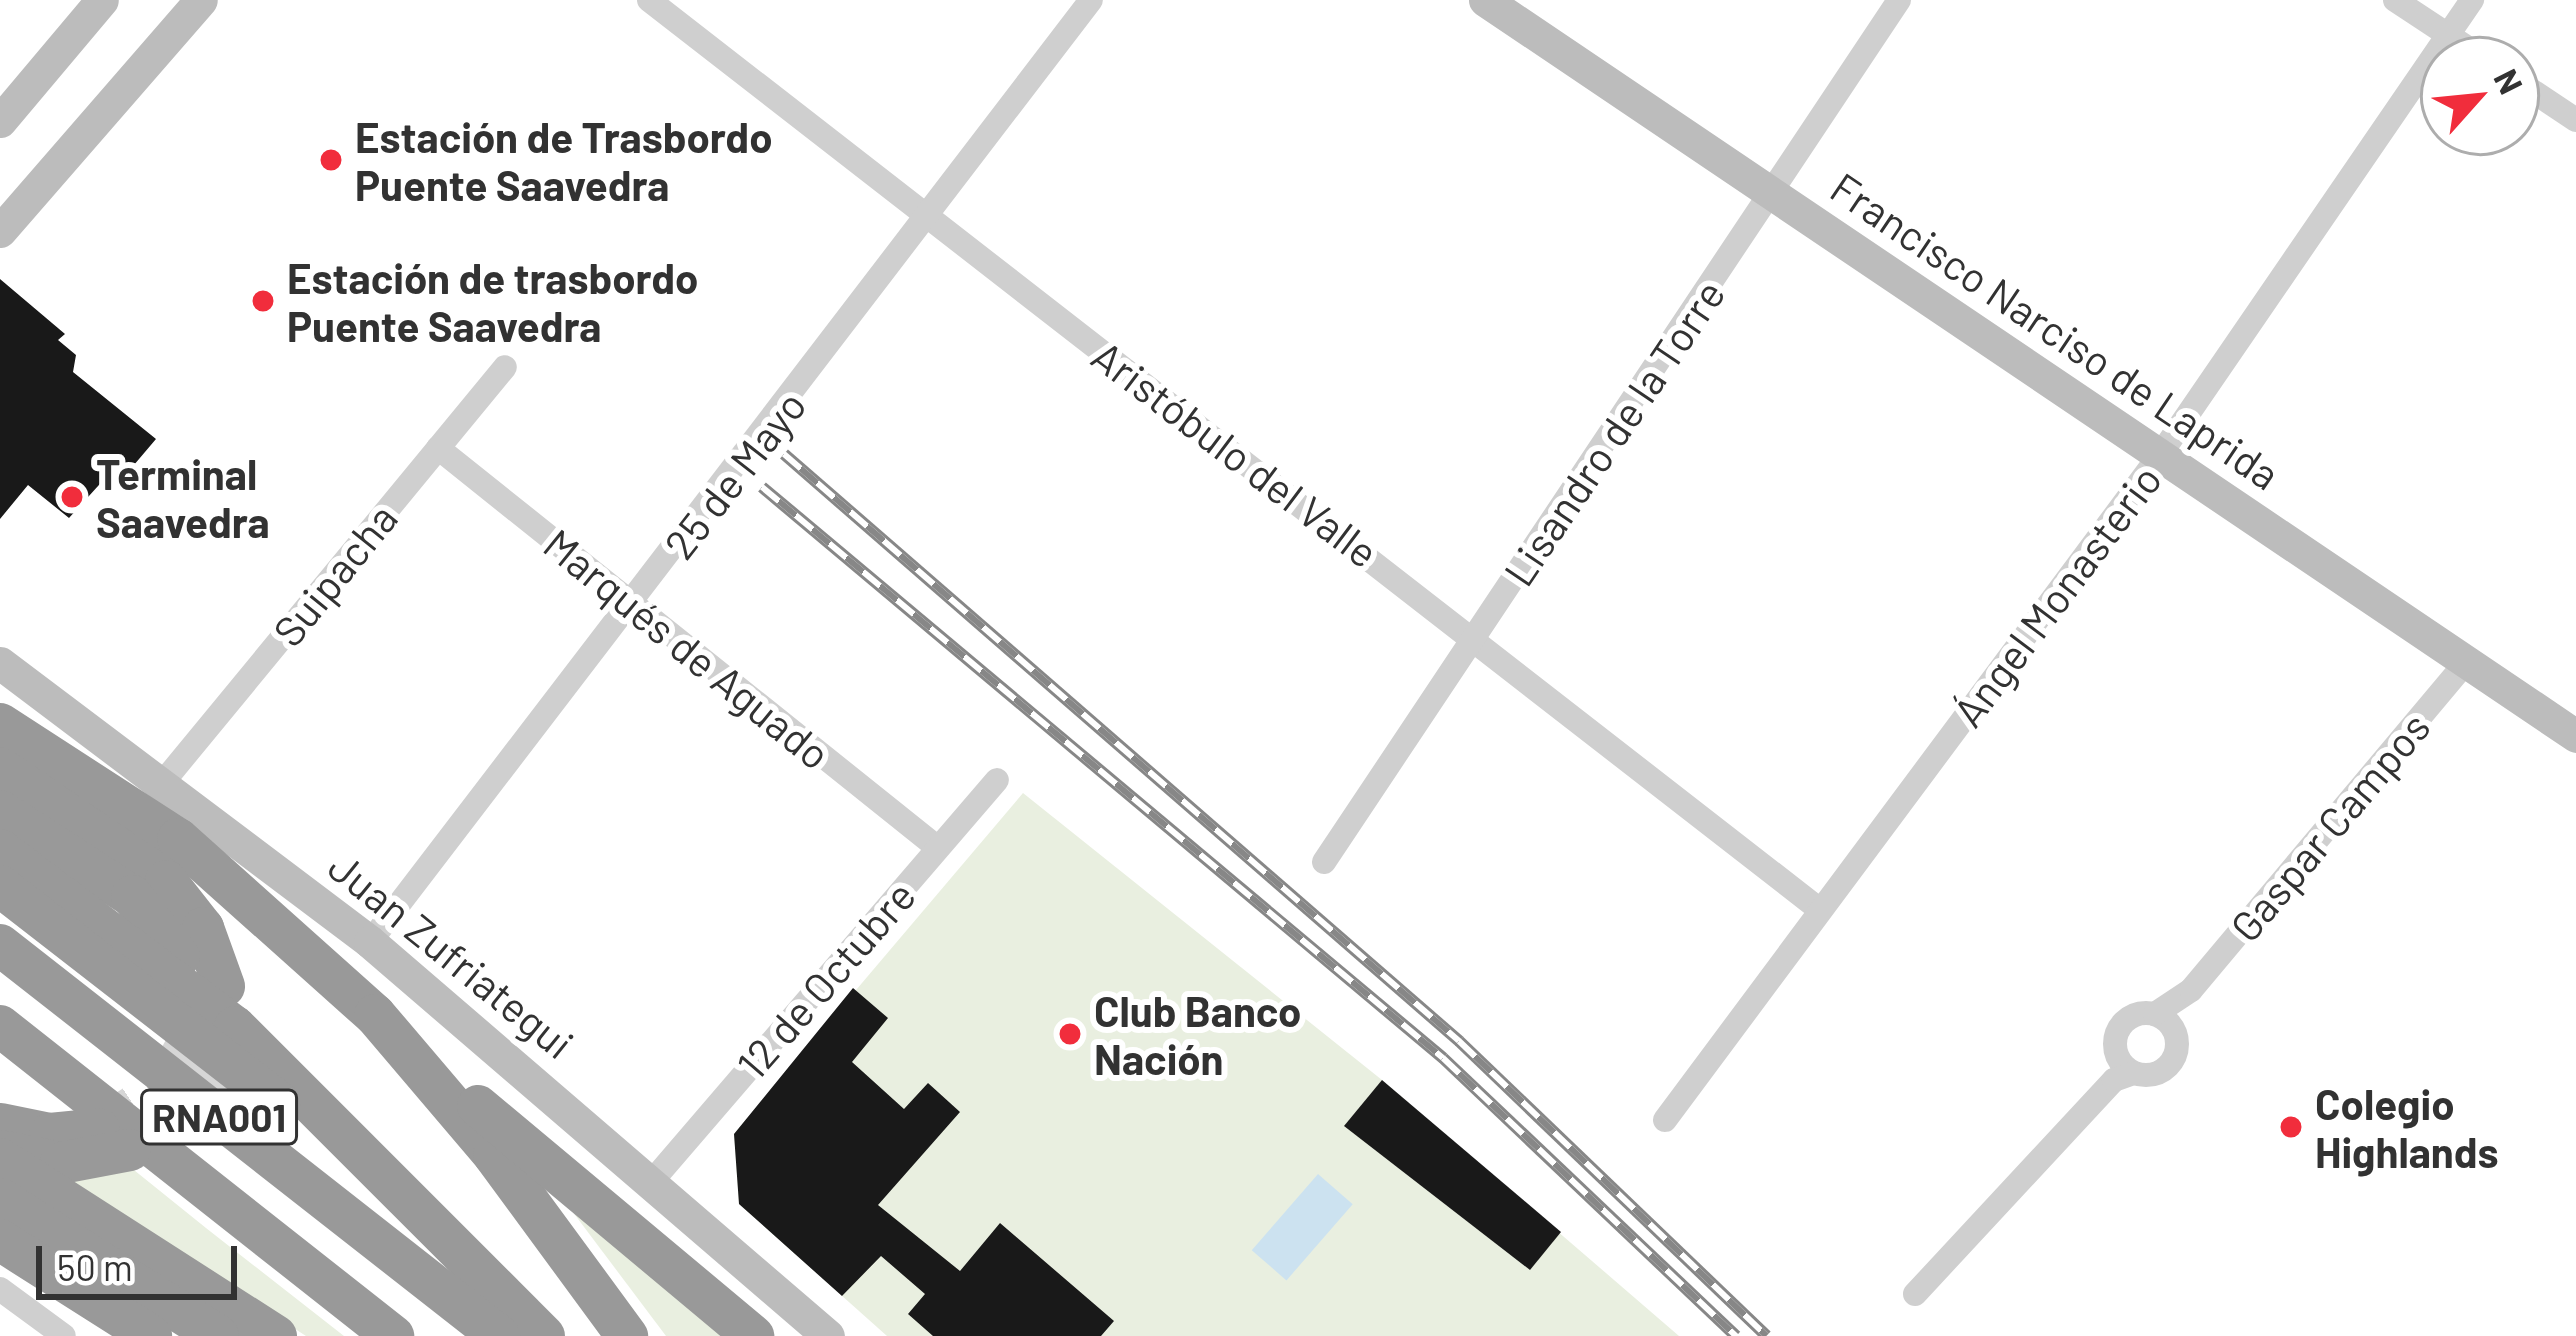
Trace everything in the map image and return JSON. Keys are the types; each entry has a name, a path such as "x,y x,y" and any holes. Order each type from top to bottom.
{"highway":[{"path":"0,724 231,879 392,1033 753,1336"},
{"path":"0,768 166,881 203,928 224,986"},
{"path":"0,812 132,896 178,957"},
{"path":"0,850 124,957 268,1094 382,1172 544,1336"},
{"path":"0,886 124,957"},
{"name":"RNA001","path":"0,945 499,1336"},
{"name":"RNA001","path":"0,1026 393,1336"},
{"path":"392,1033 627,1336"},
{"path":"0,1123 50,1134 115,1139 62,1163 0,1155"},
{"path":"0,1155 276,1336"},
{"path":"0,1199 218,1336"},
{"path":"0,1240 151,1336"}],"street":[{"path":"0,122 101,0"},
{"path":"0,231 201,0"},
{"name":"Aristóbulo del Valle","path":"649,0 1476,636 1820,910"},
{"name":"25 de Mayo","path":"370,942 930,218 1091,0"},
{"name":"Francisco Narciso de Laprida","path":"1485,0 2576,736"},
{"name":"Lisandro de la Torre","path":"1324,862 1774,194 1899,0"},
{"path":"2395,0 2449,35"},
{"name":"Ángel Monasterio","path":"1665,1120 2160,455 2472,0"},
{"path":"2540,96 2576,119"},
{"name":"Suipacha","path":"164,781 506,367"},
{"name":"Marqués de Aguado","path":"437,448 938,848"},
{"name":"Gaspar Campos","path":"2164,1022 2466,662"},
{"name":"Juan Zufriategui","path":"0,663 164,781 370,942 654,1179 828,1336"},
{"name":"12 de Octubre","path":"654,1179 997,780"},
{"path":"1915,1294 2122,1071 2167,1067 2176,1052 2164,1022 2125,1020 2115,1039 2122,1071"},
{"path":"0,1289 64,1336"}],"green space":[{"name":"Club Banco Nación","path":"1023,793 1382,1080 1679,1336 887,1336 739,1204 734,1134"},
{"path":"129,1166 344,1336 306,1336 65,1180"},
{"path":"560,1195 730,1336 666,1336"}],"water":[{"path":"1318,1174 1353,1204 1286,1280 1252,1250"}],"building":[{"path":"0,279 65,334 58,340 76,355 73,372 156,439 128,472 118,464 69,518 28,485 0,519"},
{"path":"853,988 888,1018 852,1062 904,1109 928,1083 960,1112 878,1205 960,1271 1000,1223 1114,1321 1101,1336 933,1336 908,1314 925,1294 881,1256 842,1296 739,1204 734,1134"},
{"path":"1382,1080 1561,1232 1530,1270 1344,1126"}],"tunnel":[{"path":"99,1129 164,1087 186,1047 189,999"},
{"path":"130,1150 181,1121 203,1096 227,1026"}],"railway":[{"path":"784,454 1459,1041 1767,1336"},
{"path":"762,487 1443,1058 1736,1336"}],"place":[{"name":"Estación de Trasbordo Puente Saavedra","path":"331,160"},
{"name":"Estación de trasbordo Puente Saavedra","path":"263,301"},
{"name":"Terminal Saavedra","path":"72,497"},
{"name":"Club Banco Nación","path":"1070,1034"},
{"name":"Colegio Highlands","path":"2291,1127"}]}
